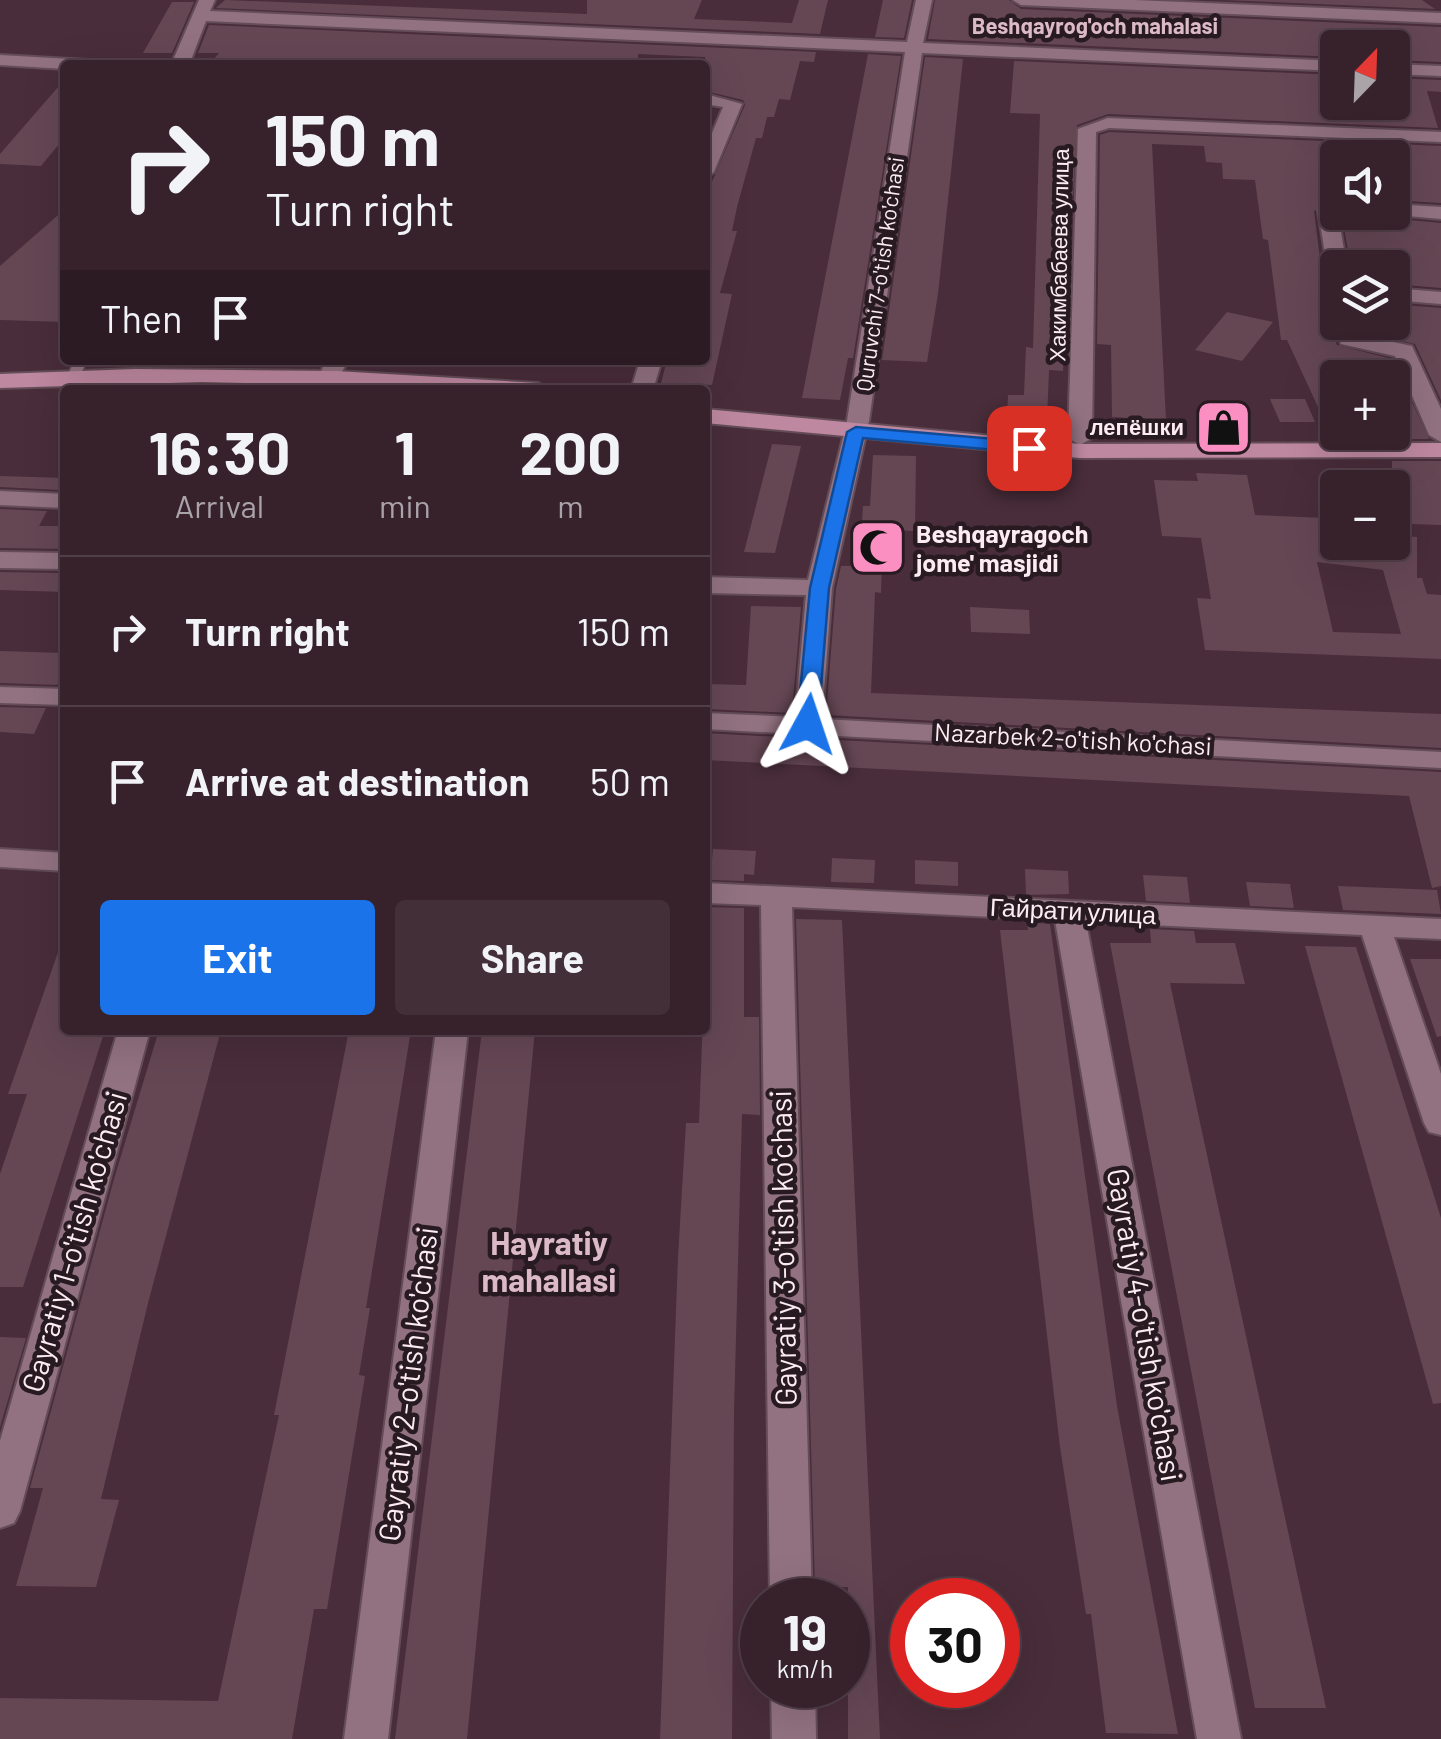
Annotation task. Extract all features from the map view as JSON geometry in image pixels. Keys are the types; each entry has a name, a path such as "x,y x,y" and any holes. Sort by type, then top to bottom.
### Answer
{"main road":[{"path":"0,382 74,376 192,384 330,375 469,385"},
{"path":"0,394 74,376"},
{"path":"710,406 1080,451 1441,450"},
{"path":"710,416 1080,438 1441,437"}],"street":[{"name":"Quruvchi 7-o'tish ko'chasi","path":"808,724 819,588 857,426 924,0"},
{"path":"1021,0 1441,18"},
{"path":"182,60 204,8 914,48 1320,65"},
{"path":"0,60 60,63"},
{"path":"1410,70 1441,71"},
{"path":"710,101 733,104 710,160"},
{"name":"Хакимбабаева улица","path":"1080,438 1088,129 1108,123 1441,137"},
{"path":"1410,211 1441,212"},
{"path":"1410,295 1441,298"},
{"path":"1354,340 1404,351 1441,437"},
{"path":"0,498 60,501"},
{"path":"0,560 60,561"},
{"path":"710,584 819,588"},
{"path":"0,695 60,697"},
{"name":"Nazarbek 2-o'tish ko'chasi","path":"710,721 1441,760"},
{"path":"0,858 60,862"},
{"name":"Гайрати улица","path":"710,893 1441,930"},
{"name":"Gayratiy 3-o'tish ko'chasi","path":"776,896 791,1578"},
{"name":"Gayratiy 4-o'tish ko'chasi","path":"1069,910 1219,1739"},
{"path":"1375,926 1441,1123"},
{"name":"Gayratiy 1-o'tish ko'chasi","path":"0,1511 133,1035"},
{"name":"Gayratiy 2-o'tish ko'chasi","path":"366,1739 451,1035"},
{"path":"793,1708 794,1739"}],"building":[{"path":"225,0 587,14 587,0 702,0 694,19 792,23 799,0 828,0 820,34 216,8"},
{"path":"883,0 912,0 904,38 875,37"},
{"path":"935,0 1009,0 1021,9 1441,27 1441,62 1410,61 1410,30 1320,30 1320,56 928,39"},
{"path":"1223,0 1422,0 1435,9"},
{"path":"172,2 194,2 172,53 143,53"},
{"path":"209,25 816,52 814,62 800,61 790,100 779,99 774,117 767,117 762,138 756,138 720,293 732,294 712,385 661,383 666,365 710,365 710,186 745,105 743,100 710,92 710,60 638,54 638,60 213,60 219,53 198,53"},
{"path":"868,54 901,56 853,358 848,358 840,400 802,398"},
{"path":"925,57 963,59 938,294 927,362 882,360"},
{"path":"1014,61 1320,74 1320,120 1410,120 1410,79 1441,80 1441,92 1427,91 1438,128 1108,114 1077,125 1063,371 1049,370 1047,420 1007,418 1008,395 1024,395 1026,347 1033,348 1040,114 1010,113"},
{"path":"60,85 60,143 41,166 0,164 0,154"},
{"path":"1109,132 1320,141 1320,208 1314,211 1320,259 1320,340 1335,340 1337,345 1392,360 1320,360 1318,407 1287,340 1281,340 1268,240 1263,239 1255,180 1223,179 1222,163 1206,162 1204,146 1152,144 1166,420 1112,417 1111,345 1097,344 1100,135"},
{"path":"1410,145 1441,146 1441,203 1410,201"},
{"path":"60,213 60,322 0,320 0,266"},
{"path":"1410,220 1441,223 1441,288 1410,285 1410,250 1348,250 1344,230 1410,230"},
{"path":"1410,305 1441,308 1441,400 1415,344 1397,340 1410,340"},
{"path":"1227,312 1273,322 1242,361 1195,350"},
{"path":"1410,398 1429,439 1410,439"},
{"path":"1270,399 1305,399 1315,422 1280,422"},
{"path":"772,444 801,446 775,553 744,552"},
{"path":"873,455 916,456 915,531 883,530 881,593 875,592 871,693 1441,714 1441,748 826,715 836,589 841,566 859,566 863,506 870,506"},
{"path":"1392,461 1441,461 1441,525 1410,524 1410,470 1392,470"},
{"path":"1196,473 1247,475 1255,515 1320,518 1320,560 1410,560 1410,536 1417,537 1417,578 1422,578 1427,594 1441,595 1441,659 1205,650 1197,598 1211,599 1201,538 1162,536 1154,480 1198,481","holes":["1317,562 1383,570 1401,634 1333,632"]},
{"path":"0,476 60,478 59,490 0,487"},
{"path":"0,509 47,511 39,526 60,526 60,549 0,548"},
{"path":"0,572 60,573 60,592 0,590"},
{"path":"751,606 801,607 792,713 710,709 710,684 746,685"},
{"path":"970,607 1029,610 1030,634 971,632"},
{"path":"0,651 60,653 57,685 0,683"},
{"path":"0,707 46,708 34,734 0,732"},
{"path":"710,733 1441,772 1441,886 1432,888 1409,796 710,760"},
{"path":"713,849 756,851 754,875 744,874 744,881 710,880"},
{"path":"832,858 875,860 874,883 831,882"},
{"path":"915,860 958,862 958,886 915,884"},
{"path":"1025,869 1068,871 1069,894 1026,895"},
{"path":"1143,875 1187,877 1190,903 1146,901"},
{"path":"1246,882 1290,884 1294,908 1250,906"},
{"path":"1338,886 1437,890 1441,914 1343,910"},
{"path":"710,907 744,908 744,1017 759,1017 760,1115 742,1114 734,1411 732,1739 660,1739 686,1123 699,1123 702,1035 710,1035"},
{"path":"796,919 842,920 880,1739 848,1739 848,1708 870,1708 870,1578 815,1578"},
{"path":"1027,922 1050,924 1117,1406 1178,1734 1106,1733 1091,1614 1086,1614 1060,1447 1000,930 1028,930"},
{"path":"1150,929 1194,931 1196,943 1235,943 1245,984 1170,983 1326,1708 1255,1708 1110,943 1151,943"},
{"path":"1305,946 1356,947 1441,1218 1441,1403 1433,1404"},
{"path":"60,947 60,1035 103,1035 23,1287 0,1287 0,1174 27,1094 8,1094"},
{"path":"1410,959 1441,959 1441,1036 1437,1037"},
{"path":"157,1035 220,1035 148,1303 101,1499 119,1500 96,1587 16,1586 43,1488 30,1488"},
{"path":"348,1035 410,1035 366,1308 370,1308 359,1375 365,1376 327,1609 314,1609 292,1739 0,1739 0,1698 218,1701 279,1415 274,1415"},
{"path":"481,1035 535,1035 467,1739 395,1739"},
{"path":"0,1337 26,1338 0,1427"}],"place":[{"name":"лепёшки","path":"1223,427"},
{"name":"Beshqayragoch jome' masjidi","path":"877,548"}],"district":[{"name":"Beshqayrog'och mahalasi","path":"1095,26"},
{"name":"Hayratiy mahallasi","path":"549,1262"}],"route":[{"path":"808,724 819,588 856,432 1029,448"}]}
